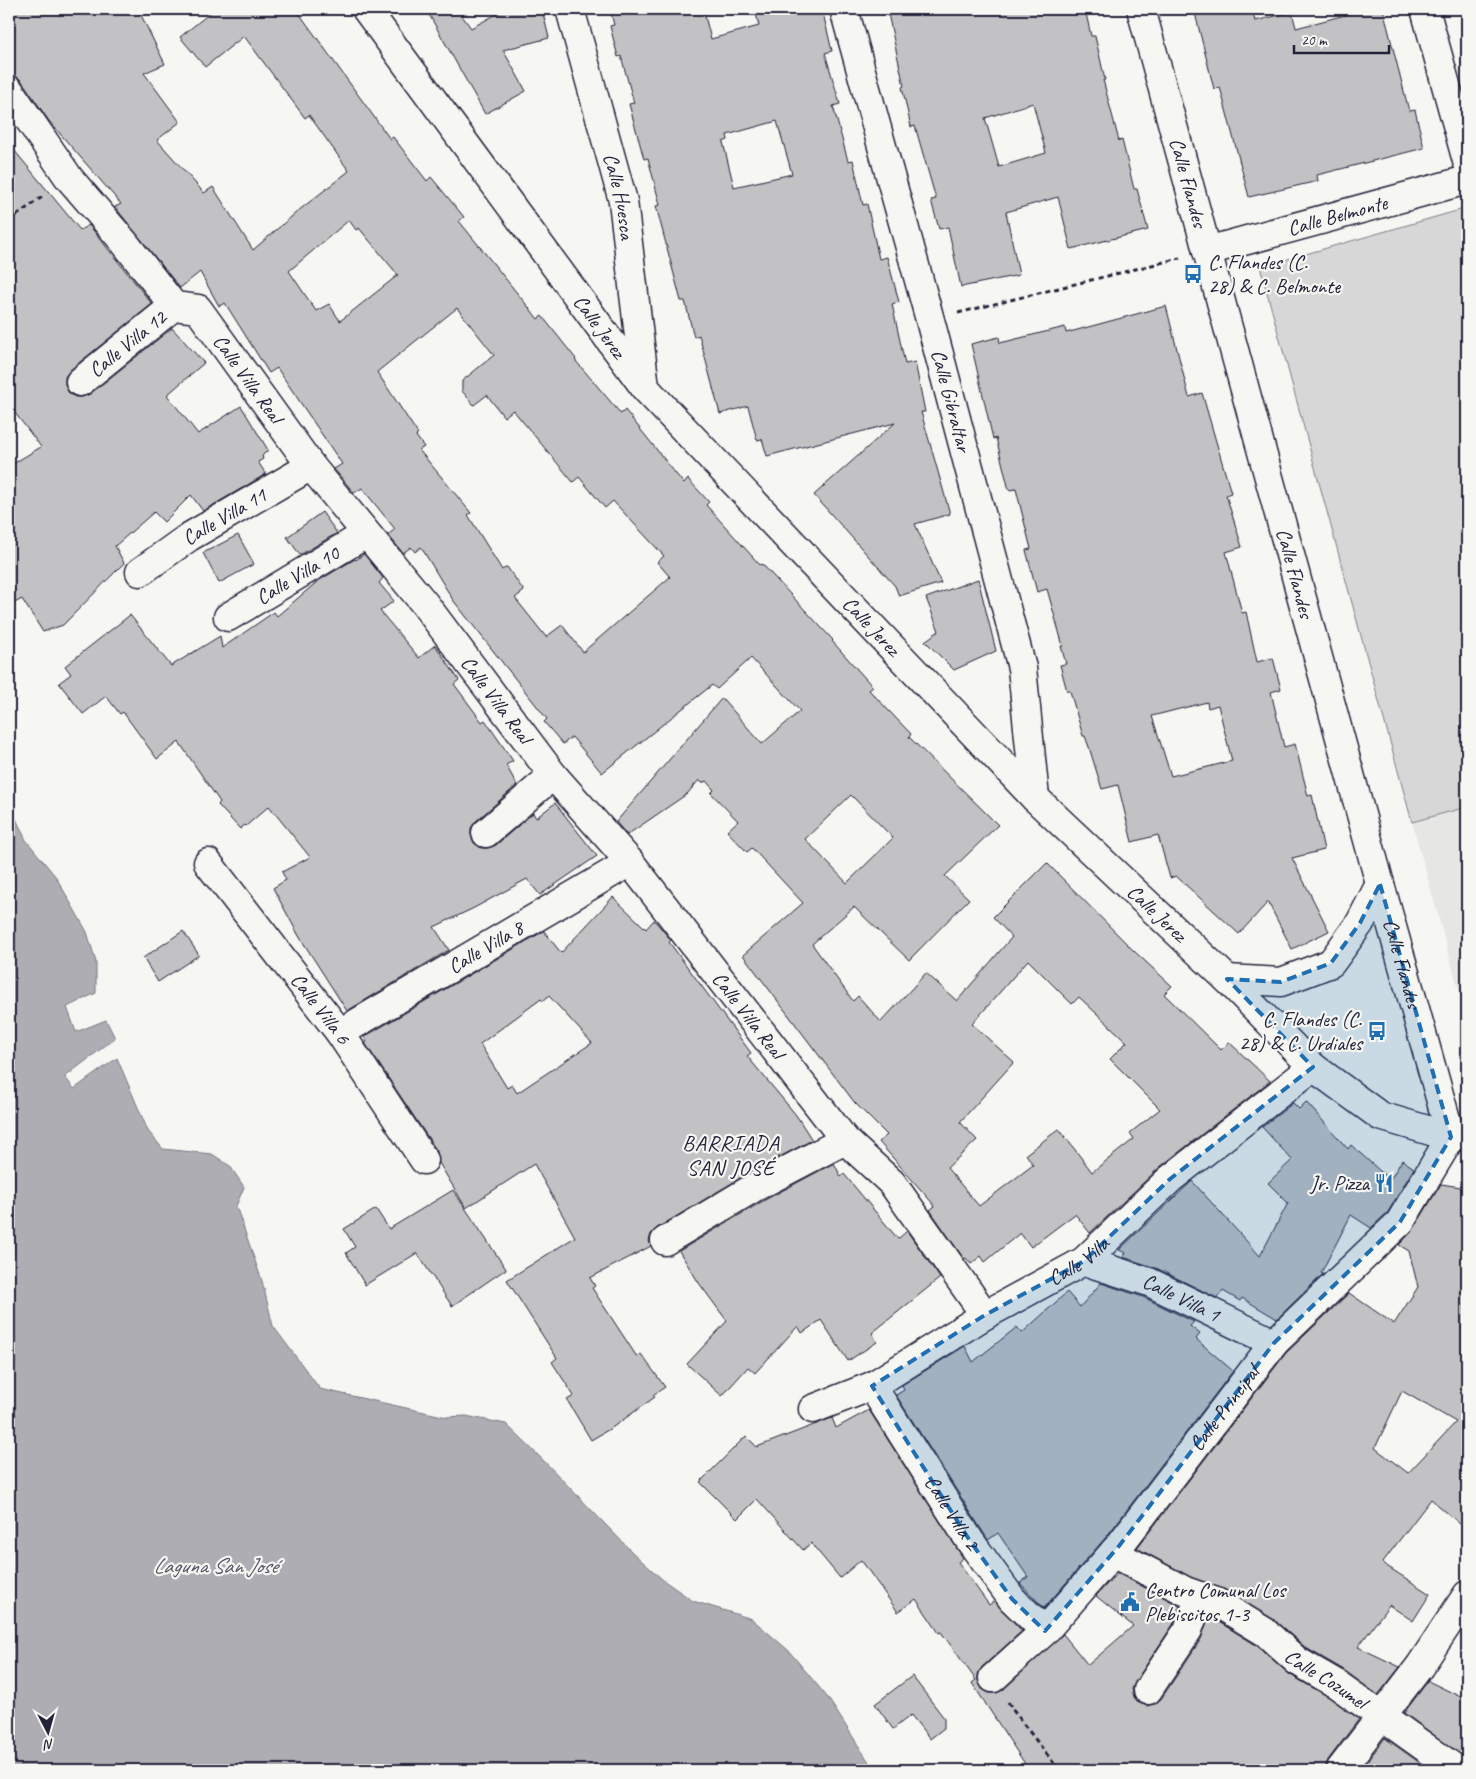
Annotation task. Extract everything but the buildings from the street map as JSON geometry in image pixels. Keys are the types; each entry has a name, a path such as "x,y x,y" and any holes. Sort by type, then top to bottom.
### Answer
{"street":[{"name":"Calle Jerez","path":"366,9 645,388 1035,798 1227,979 1313,1067 1380,1116 1459,1135"},
{"name":"Calle Huesca","path":"570,9 623,201 645,388"},
{"name":"Calle Gibraltar","path":"844,9 930,320 1022,668 1035,798"},
{"name":"Calle Flandes","path":"1141,9 1380,884 1459,1135"},
{"path":"1426,9 1467,160"},
{"path":"9,90 69,178 124,242 174,306"},
{"name":"Calle Belmonte","path":"1207,252 1467,180"},
{"name":"Calle Villa 12","path":"80,382 174,306"},
{"name":"Calle Villa Real","path":"174,306 198,310 311,466 424,603 553,775 630,862 845,1140 892,1183 985,1315"},
{"name":"Calle Villa 11","path":"140,572 189,537 311,466"},
{"name":"Calle Villa 10","path":"228,617 366,534"},
{"path":"486,833 553,775"},
{"name":"Calle Villa 8","path":"340,1033 630,862"},
{"name":"Calle Villa 6","path":"208,863 340,1033 424,1160"},
{"path":"1227,979 1281,982 1331,963 1360,923 1380,884"},
{"name":"Calle Villa","path":"813,1409 872,1386 985,1315 1084,1261 1170,1179 1313,1067"},
{"name":"Calle Principal","path":"994,1678 1045,1630 1113,1553 1274,1343 1400,1222 1459,1135"},
{"path":"665,1241 755,1187 845,1140"},
{"name":"Calle Villa 1","path":"1084,1261 1150,1282 1274,1343"},
{"name":"Calle Villa 2","path":"872,1386 970,1541 1012,1598 1045,1630"},
{"name":"Calle Cozumel","path":"1113,1553 1186,1591 1216,1602 1266,1632 1297,1661 1381,1715 1457,1770"},
{"path":"1340,1770 1420,1666 1467,1595"},
{"path":"1148,1690 1188,1630 1200,1596"}],"path":[{"path":"9,219 69,178"},
{"path":"930,320 1207,252"},
{"path":"994,1678 1015,1714 1059,1770"}],"highlighted area":[{"path":"1380,884 1451,1137 1400,1222 1274,1343 1119,1546 1045,1631 1012,1599 970,1541 872,1386 985,1315 1084,1261 1170,1179 1313,1067 1227,979 1281,982 1331,963 1360,923"}],"shaded area":[{"path":"1467,208 1467,807 1412,822 1260,267"},
{"path":"1467,807 1467,1020 1412,822"}],"water":[{"name":"Laguna San José","path":"9,804 26,840 56,877 87,932 96,962 96,993 67,1007 76,1032 106,1020 115,1038 65,1077 74,1089 117,1058 148,1131 163,1149 212,1154 230,1166 244,1187 236,1206 262,1281 273,1326 320,1389 447,1417 466,1416 506,1424 633,1553 663,1580 693,1601 752,1619 788,1650 828,1698 874,1770 9,1770"}],"place":[{"name":"C. Flandes (C. 28) & C. Belmonte","path":"1193,274"},
{"name":"C. Flandes (C. 28) & C. Urdiales","path":"1377,1031"},
{"name":"Jr. Pizza","path":"1384,1183"},
{"name":"Centro Comunal Los Plebiscitos 1-3","path":"1130,1602"}],"district":[{"name":"BARRIADA SAN JOSÉ","path":"731,1154"}]}
